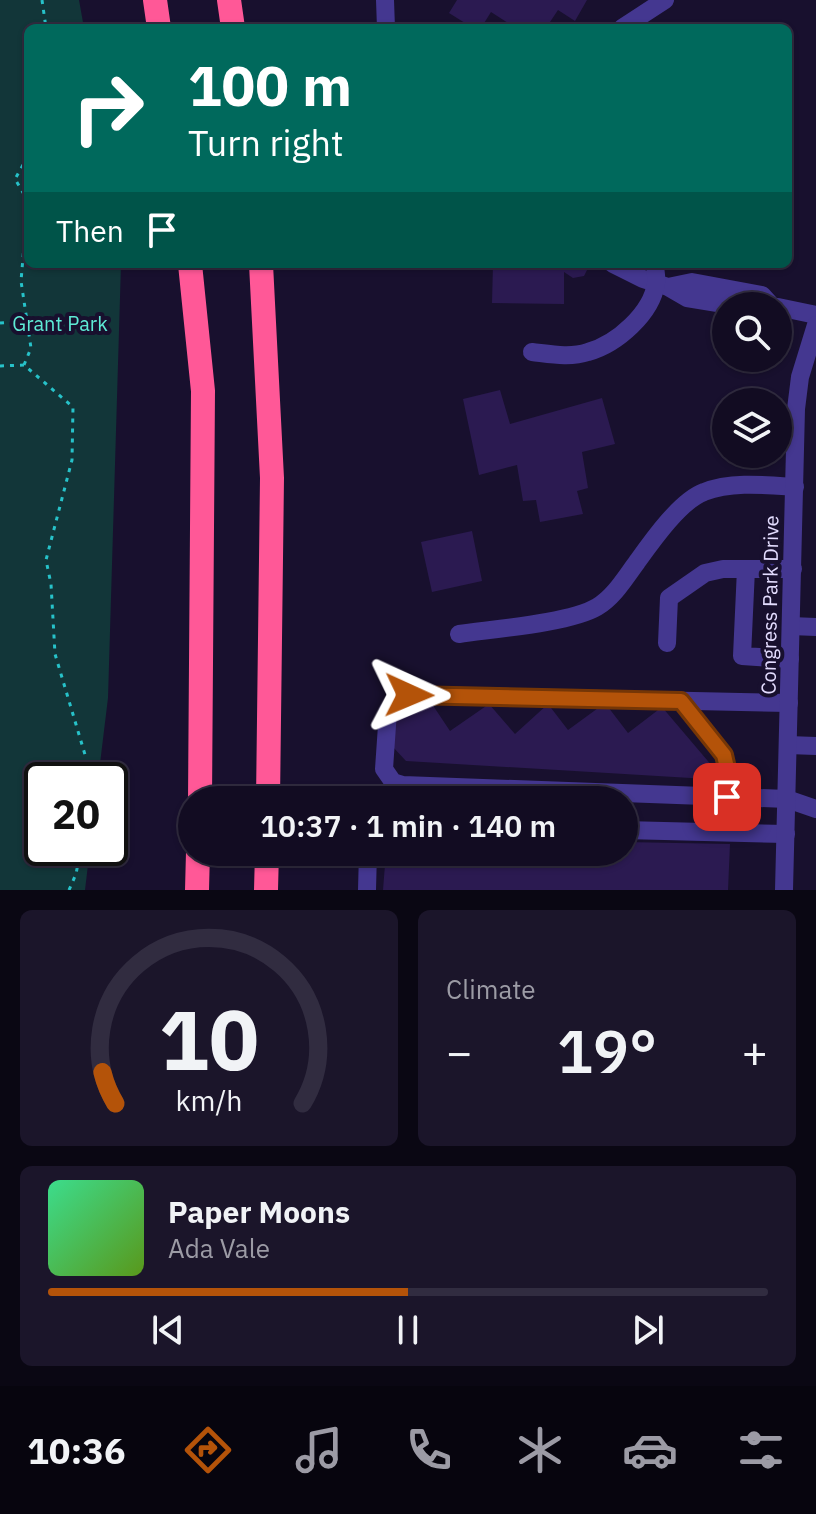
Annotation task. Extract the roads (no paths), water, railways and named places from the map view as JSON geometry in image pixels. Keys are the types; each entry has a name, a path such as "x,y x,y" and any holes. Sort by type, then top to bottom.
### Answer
{"highway":[{"path":"155,0 158,24"},
{"path":"229,0 232,24"},
{"path":"190,268 203,391 200,786"},
{"path":"261,268 272,478 268,786"},
{"path":"197,890 198,866"},
{"path":"266,890 267,866"}],"street":[{"path":"385,0 386,24"},
{"path":"628,24 665,0"},
{"path":"619,268 687,298 712,302"},
{"path":"656,268 662,286"},
{"path":"532,352 571,356 591,352 620,335 643,314 662,286 692,282 746,292"},
{"path":"792,310 816,315"},
{"name":"Congress Park Drive","path":"784,890 795,487 808,389 808,347 816,325"},
{"path":"459,634 568,617 594,609 610,598 689,500 703,492 756,485 795,487"},
{"path":"667,643 669,598 705,573 723,569 793,569"},
{"path":"746,569 742,656 790,659"},
{"path":"791,626 816,627"},
{"path":"789,703 409,695 388,711 384,769 393,782 403,785 787,799 816,809"},
{"path":"681,701 724,755 727,797"},
{"path":"788,745 816,746"},
{"path":"638,830 786,834"},
{"path":"367,890 368,866"}],"park label":[{"name":"Grant Park","path":"60,324"}]}
